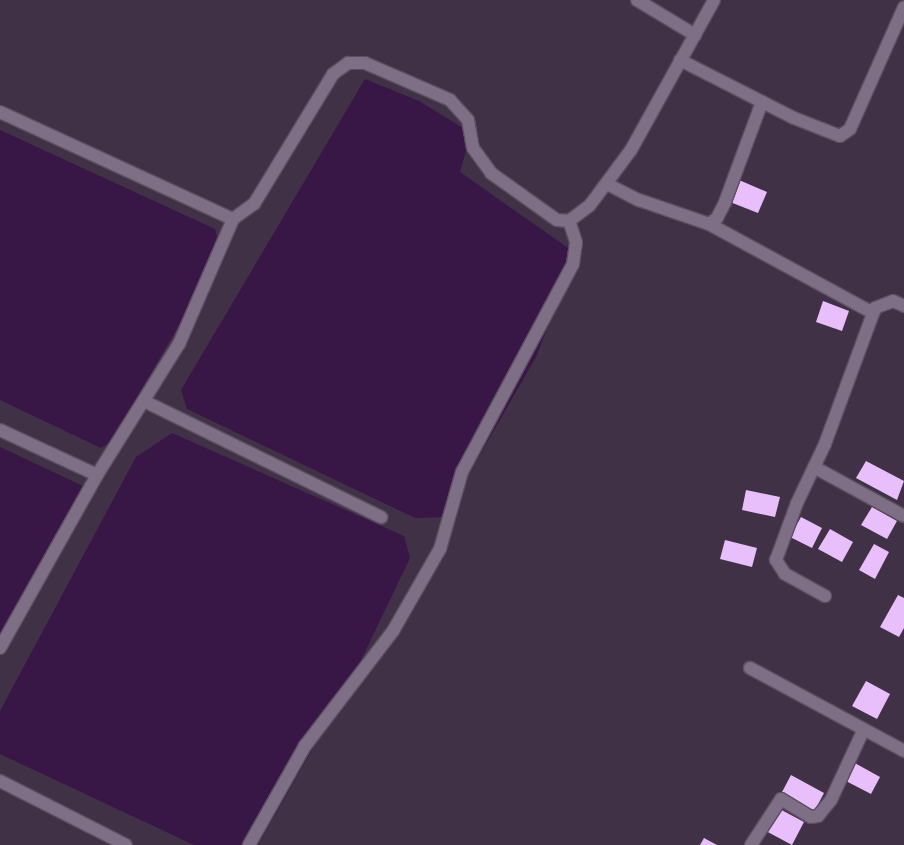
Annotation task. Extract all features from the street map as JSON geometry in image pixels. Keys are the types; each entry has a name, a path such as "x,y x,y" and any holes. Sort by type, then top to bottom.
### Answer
{"street":[{"path":"637,0 695,35"},
{"path":"0,648 97,475 146,402 179,344 233,219 254,204 333,74 348,63 365,63 450,100 468,120 473,148 491,173 557,220 569,221 580,215 607,184 714,0"},
{"path":"680,60 762,102 840,136 850,128 904,7"},
{"path":"709,224 717,218 724,202 762,102"},
{"path":"0,112 233,219"},
{"path":"607,184 638,200 709,224 874,313"},
{"path":"249,845 305,746 393,631 440,549 462,472 573,264 576,242 569,221"},
{"path":"825,596 785,574 776,560 874,313 882,303 894,301 904,306"},
{"path":"146,402 381,517"},
{"path":"0,430 97,475"},
{"path":"814,467 904,516"},
{"path":"750,668 786,684 863,731 904,751"},
{"path":"751,845 770,810 781,799 811,817 818,816 831,800 863,731"},
{"path":"0,781 126,845"}],"shaded area":[{"path":"365,79 419,101 471,133 460,172 568,248 565,282 536,357 444,517 415,518 187,409 181,390"},
{"path":"0,130 215,229 221,253 111,442 101,448 0,400"},
{"path":"172,433 404,536 410,558 351,681 258,845 194,845 0,754 0,711 136,457"},
{"path":"0,447 85,487 0,653"}],"building":[{"path":"739,180 767,192 758,213 730,202"},
{"path":"823,301 849,311 842,331 816,322"},
{"path":"866,461 904,481 897,500 856,478"},
{"path":"746,490 780,497 775,517 742,510"},
{"path":"872,507 897,521 887,539 861,525"},
{"path":"801,517 822,528 812,548 790,537"},
{"path":"830,529 853,542 842,562 818,549"},
{"path":"725,540 757,548 752,567 720,559"},
{"path":"874,544 889,552 875,579 859,570"},
{"path":"898,595 904,598 904,628 899,637 880,627"},
{"path":"866,681 890,694 877,719 852,706"},
{"path":"853,762 880,777 871,794 844,780"},
{"path":"791,775 824,793 814,812 781,794"},
{"path":"776,807 804,822 792,845 764,830"},
{"path":"704,838 717,845 700,845"}]}
